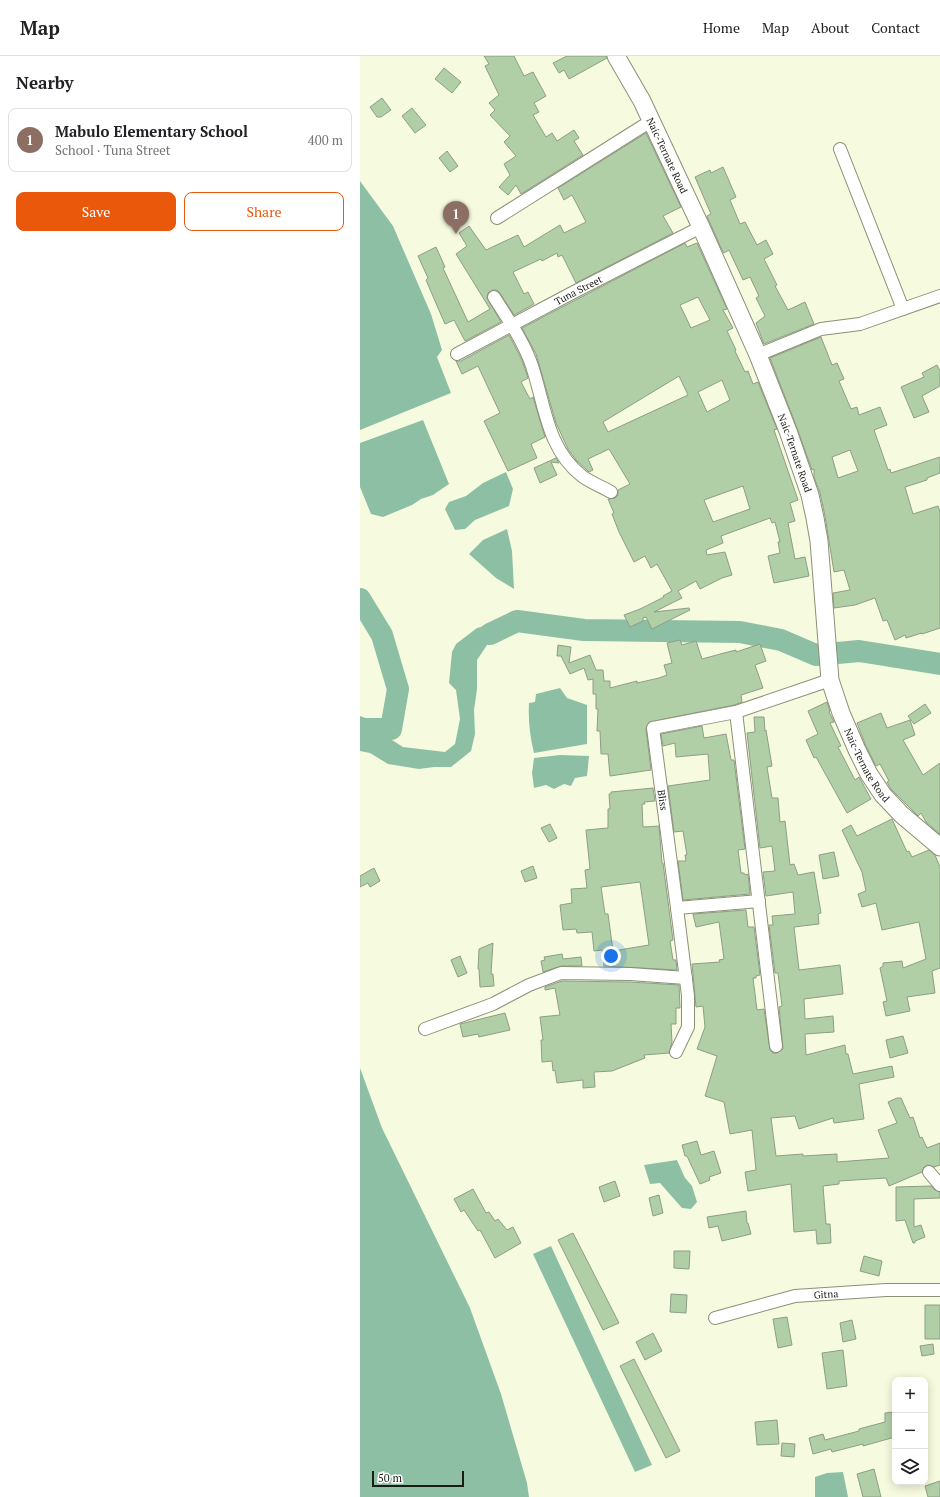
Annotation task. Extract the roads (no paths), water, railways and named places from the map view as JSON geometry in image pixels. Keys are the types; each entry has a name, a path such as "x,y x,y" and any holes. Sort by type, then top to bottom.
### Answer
{"main road":[{"name":"Naic-Ternate Road","path":"616,56 642,101 701,227 758,355 788,431 812,503 820,541 830,680 841,712 869,774 883,795 902,815 940,847"}],"street":[{"path":"497,218 651,121"},
{"path":"840,149 903,309"},
{"name":"Tuna Street","path":"457,354 512,324 701,227"},
{"path":"758,355 821,329 860,324 940,296"},
{"path":"494,297 512,324 532,366 546,417 558,448 582,476 612,492"},
{"name":"Bliss","path":"676,1052 688,1027 688,996 653,728 736,712 830,680"},
{"path":"736,712 776,1046"},
{"path":"677,908 759,901"},
{"path":"425,1029 493,1004 529,986 561,973 630,974 686,978"},
{"path":"929,1172 940,1185"},
{"name":"Gitna","path":"715,1318 795,1296 886,1290 940,1290"}],"waterway":[{"path":"360,599 382,635 398,689 391,729 360,729"},
{"path":"490,634 517,621 584,630 740,632 781,640 816,655 859,651 940,664"}],"place":[{"name":"Mabulo Elementary School","path":"456,234"}]}
